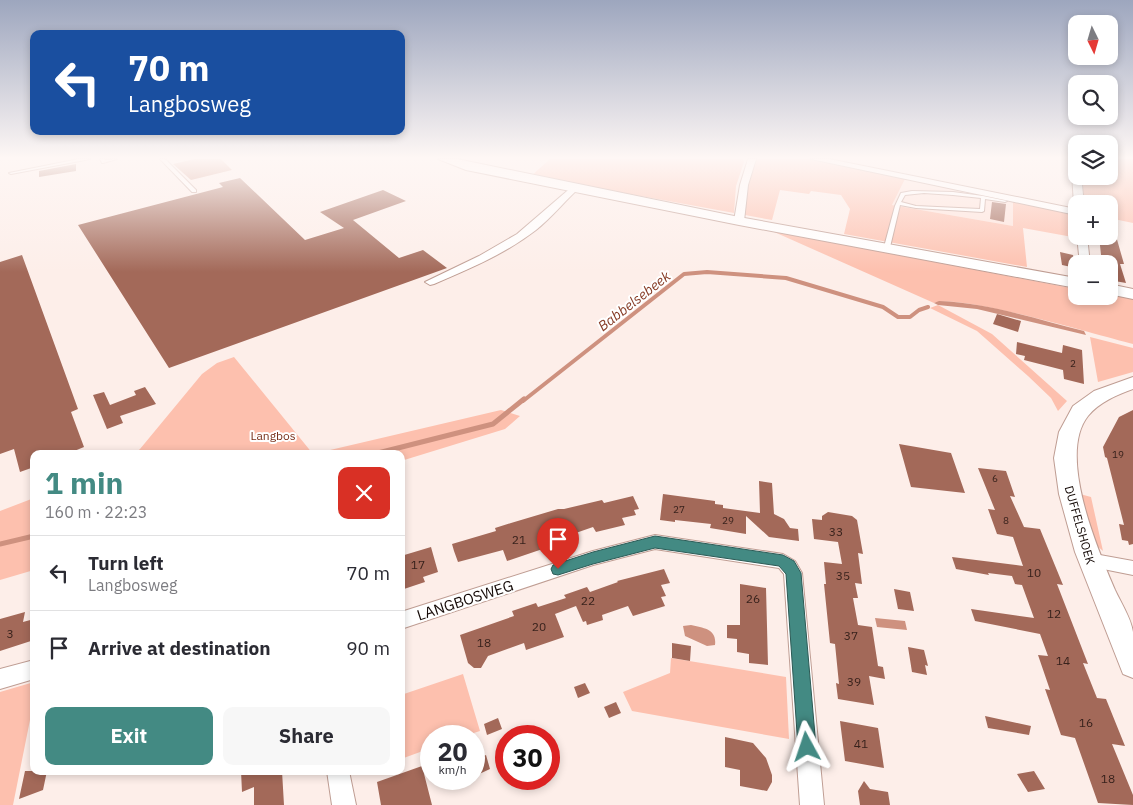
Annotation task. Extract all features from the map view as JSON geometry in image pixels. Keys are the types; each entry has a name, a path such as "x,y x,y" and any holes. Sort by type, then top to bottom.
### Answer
{"street":[{"path":"430,282 478,262 508,244 532,228 565,197"},
{"path":"617,197 1068,281"},
{"path":"739,221 742,197"},
{"path":"1000,197 1068,210"},
{"path":"1118,291 1133,294"},
{"name":"DUFFELSHOEK","path":"1133,383 1106,393 1076,417 1069,436 1065,457 1068,483 1089,560 1133,664"},
{"name":"LANGBOSWEG","path":"405,619 593,558 655,542 783,561 794,573 812,805"},
{"path":"1089,560 1133,568"},
{"path":"0,678 30,669"},
{"path":"339,775 344,805"}],"lane":[{"path":"887,247 898,203 902,197"},
{"path":"977,197 1005,201"},
{"path":"898,203 916,207 982,212 983,197"}],"shaded area":[{"path":"896,197 995,197 1013,200 1013,226 892,205"},
{"path":"939,301 957,302 1012,312 1084,331 1086,335 977,309 934,303"},
{"path":"875,618 905,621 907,630 877,627"},
{"path":"691,625 705,628 712,632 715,645 707,646 685,636 683,626"}],"green space":[{"path":"644,197 735,197 734,213"},
{"path":"746,197 778,197 772,220 745,215"},
{"path":"842,197 896,197 892,205 1013,226 1013,200 1068,212 1068,236 1023,228 1027,267 844,234 850,209"},
{"path":"1118,197 1133,197 1133,223 1118,220"},
{"path":"772,231 1068,287 1068,305 1118,305 1118,296 1133,299 1133,344 999,309 971,304 934,303"},
{"path":"938,305 992,334 1067,401 1058,411 1051,398 977,331 930,308"},
{"path":"1090,337 1133,348 1133,372 1098,382"},
{"name":"Langbos","path":"234,357 310,450 139,450 202,374 217,363"},
{"path":"501,410 520,416 505,429 405,460 405,450 330,450"},
{"path":"1080,494 1091,497 1103,551 1095,544"},
{"path":"30,500 30,571 0,580 0,511"},
{"path":"671,658 786,677 789,739 632,711 623,692 670,673"},
{"path":"463,674 478,725 420,725 420,752 405,758 405,694"},
{"path":"30,683 30,720 13,805 0,805 0,692"}],"building":[{"path":"186,197 259,197 305,240 344,228 320,212 364,197 397,197 406,201 353,220 399,258 423,250 447,268 169,368 78,225"},
{"path":"992,202 1006,204 1004,222 990,219"},
{"path":"1118,243 1124,264 1120,264 1126,283 1118,282 1118,255 1101,255 1100,245 1118,245"},
{"path":"1060,252 1073,255 1068,255 1068,266 1062,265"},
{"path":"22,255 78,409 71,412 84,447 77,450 30,450 30,468 20,472 14,449 0,454 0,262"},
{"path":"997,314 1021,321 1018,332 993,324"},
{"path":"1017,342 1062,353 1063,345 1082,350 1084,384 1064,379 1063,370 1024,360 1025,356 1016,354"},
{"path":"145,387 156,404 120,416 123,423 107,429 93,395 104,392 110,405 136,395 134,391"},
{"path":"1133,410 1133,544 1129,545 1128,541 1122,540 1119,524 1124,525 1103,447 1119,417"},
{"path":"899,444 951,453 965,493 911,487"},
{"path":"978,468 1006,471 1015,497 1010,496 1024,527 1040,529 1063,585 1057,584 1088,664 1083,663 1097,698 1106,699 1125,746 1112,744 1133,795 1133,805 1098,803 1075,738 1061,735 1045,689 1050,690 1038,655 1048,656 1040,634 975,621 971,609 1034,618 1022,585 1015,584 1012,576 988,573 989,575 956,569 952,557 1023,566 1013,537 997,534 988,509 995,510"},
{"path":"759,481 772,483 774,514 784,519 790,528 798,529 799,541 769,537 746,516 746,534 710,528 711,524 660,520 663,494 715,501 715,504 723,505 723,508 760,513"},
{"path":"633,496 639,509 634,510 636,515 622,518 625,525 596,532 593,527 570,535 572,539 507,561 503,550 458,562 454,551 452,544 496,531 495,528 511,523 558,509 602,500 604,503"},
{"path":"828,512 852,516 857,520 863,554 858,553 862,584 855,583 858,598 853,598 858,625 872,627 878,666 883,667 885,679 869,676 874,705 838,699 836,683 839,684 835,644 830,643 824,584 826,584 824,562 842,564 838,542 814,539 812,519 822,520 822,516"},
{"path":"431,547 438,572 423,577 425,582 405,589 405,555"},
{"path":"664,569 670,583 661,585 666,596 661,597 665,606 633,616 628,606 602,615 603,620 587,625 586,621 583,622 576,606 555,614 564,637 526,650 524,643 488,656 481,668 474,668 468,663 460,635 514,616 512,611 536,603 538,607 566,598 564,595 587,587 590,592 617,581"},
{"path":"740,584 766,588 768,665 749,663 749,654 737,652 737,639 727,638 727,625 740,625"},
{"path":"894,589 910,592 914,611 898,609"},
{"path":"25,612 23,622 30,620 30,641 0,651 0,619"},
{"path":"672,643 691,646 690,661 672,658"},
{"path":"908,647 924,650 928,666 925,665 927,675 912,672"},
{"path":"585,683 590,693 578,698 574,687"},
{"path":"616,702 621,713 609,718 604,707"},
{"path":"985,716 1031,726 1029,735 988,728"},
{"path":"498,718 501,725 495,725 495,732 487,735 484,724"},
{"path":"840,721 878,728 884,768 845,761"},
{"path":"725,737 753,743 766,758 772,775 772,782 767,791 740,786 740,770 725,767"},
{"path":"485,755 490,769 485,771"},
{"path":"420,767 420,790 428,790 432,805 381,805 377,782 397,775 405,775 405,772"},
{"path":"25,771 30,771 30,775 46,775 43,790 19,799"},
{"path":"1034,771 1045,789 1028,792 1017,774"},
{"path":"241,775 282,775 284,805 254,805 254,787 242,792"},
{"path":"864,781 870,789 888,792 890,805 860,805 858,791"}],"waterway":[{"name":"Babbelsebeek","path":"523,401 684,274 707,272 786,278 883,307 898,317 910,317 919,310 928,307"},
{"name":"Babbelsebeek","path":"390,450 493,424 524,399"},
{"name":"Babbelsebeek","path":"0,544 30,537"}],"route":[{"path":"558,569 655,542 783,561 794,573 807,747"}]}
